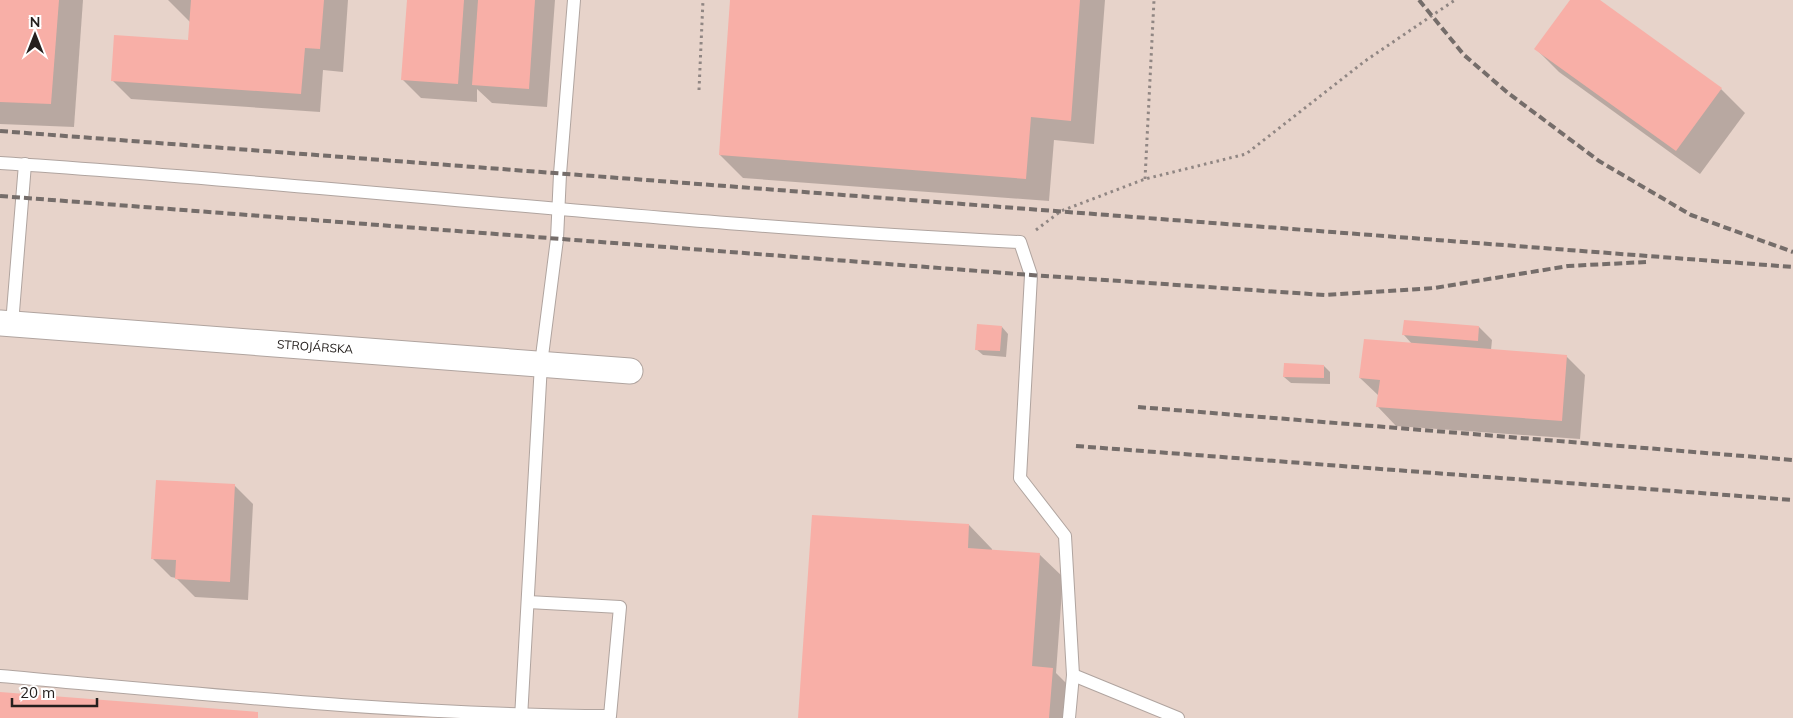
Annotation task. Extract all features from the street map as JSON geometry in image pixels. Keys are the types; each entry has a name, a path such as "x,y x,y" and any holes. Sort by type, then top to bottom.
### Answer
{"street":[{"name":"STROJÁRSKA","path":"6,323 630,371"}],"lane":[{"path":"521,717 541,364 557,239 574,0"},
{"path":"0,163 142,172 559,210 900,236 1020,242 1031,275 1020,478 1065,536 1073,675 1069,718"},
{"path":"6,323 25,164"},
{"path":"0,676 255,699 521,717 610,716 620,607 528,602"},
{"path":"1073,675 1178,718"}],"path":[{"path":"699,90 703,0"},
{"path":"1145,178 1154,0"},
{"path":"1020,242 1061,211 1145,178 1246,154 1365,61 1455,0"}],"shaded area":[{"path":"0,0 1793,0 1793,718 0,718"}],"building":[{"path":"0,0 59,0 51,104 0,102"},
{"path":"191,0 324,0 320,49 305,48 301,94 111,81 114,35 188,40"},
{"path":"407,0 464,0 458,84 401,80"},
{"path":"478,0 535,0 529,89 472,85"},
{"path":"730,0 1080,0 1071,121 1031,117 1026,179 719,155"},
{"path":"1570,0 1600,0 1722,88 1676,151 1534,49"},
{"path":"1404,320 1479,326 1478,341 1402,335"},
{"path":"977,324 1002,326 1000,351 975,350"},
{"path":"1364,339 1567,355 1562,421 1376,407 1380,380 1359,378"},
{"path":"1284,363 1324,365 1324,378 1283,377"},
{"path":"156,480 235,484 230,582 175,579 176,560 151,559"},
{"path":"812,515 969,524 968,548 1040,553 1032,666 1053,668 1049,718 798,718"},
{"path":"0,692 258,712 258,718 0,718"}],"railway":[{"path":"1419,0 1464,55 1508,93 1599,161 1691,215 1793,252"},
{"path":"0,131 1793,267"},
{"path":"0,196 1031,275 1325,295 1434,288 1568,266 1646,262"},
{"path":"1138,407 1793,460"},
{"path":"1076,446 1793,500"}]}
